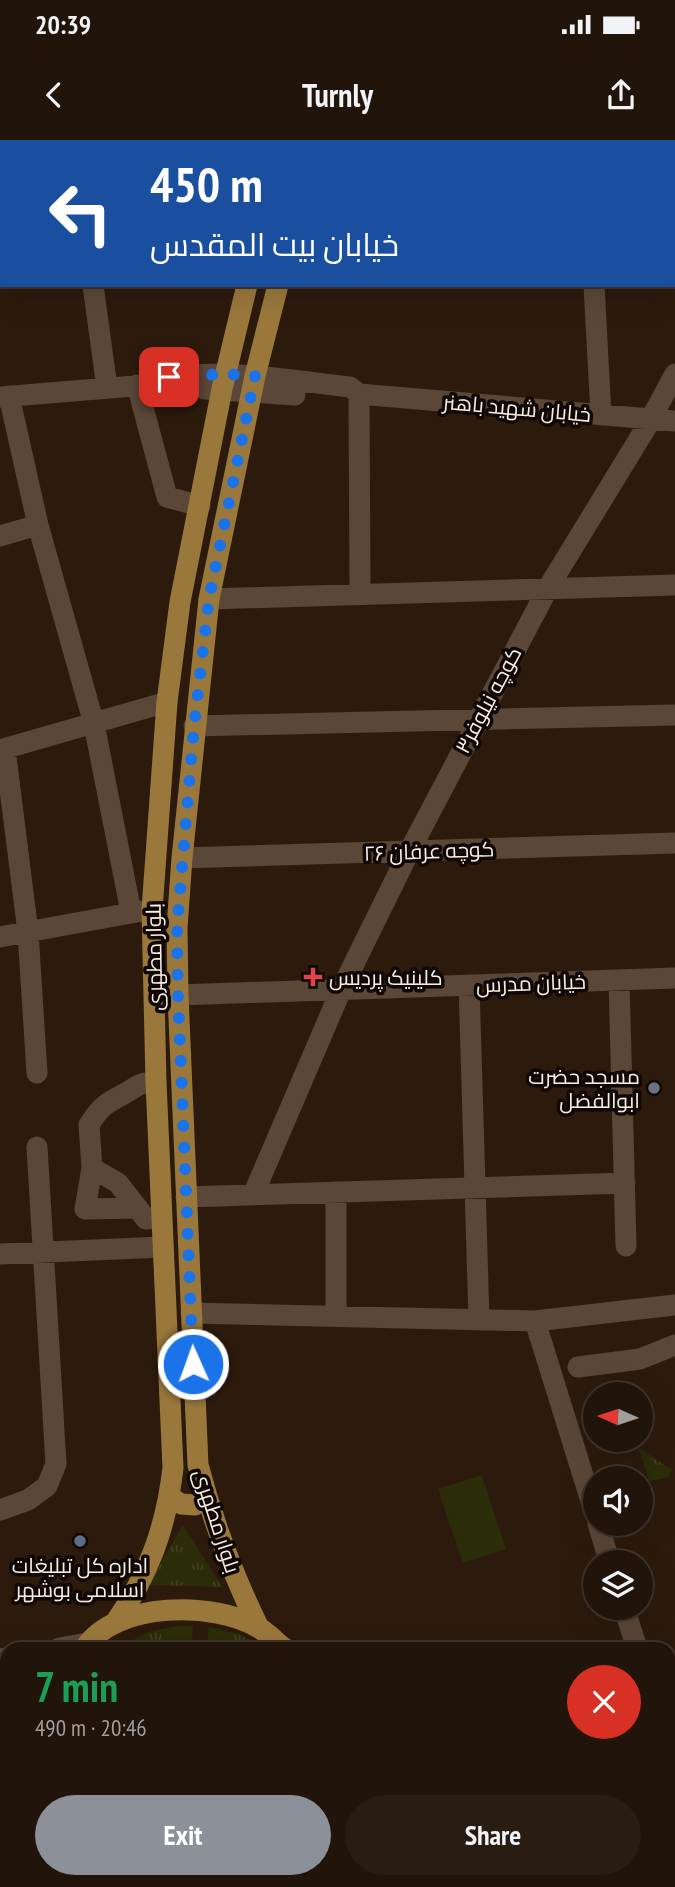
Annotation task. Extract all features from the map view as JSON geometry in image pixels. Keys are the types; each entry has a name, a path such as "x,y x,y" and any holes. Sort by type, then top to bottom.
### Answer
{"main road":[{"name":"بلوار مطهری","path":"115,1623 136,1592 160,1535 170,1497 173,1468 156,1082 142,911 180,602 224,381 247,287"},
{"name":"بلوار مطهری","path":"259,1628 240,1590 206,1497 198,1465 177,928 194,726 209,599 254,384 278,287"},
{"path":"170,1497 181,1504 195,1505 206,1497"},
{"path":"92,1642 115,1623 153,1611 188,1610 227,1615 259,1628 276,1642"}],"street":[{"path":"93,287 107,388"},
{"path":"594,287 601,415"},
{"name":"کوچه نیلوفر۳","path":"253,1195 341,990 409,852 548,588 651,419 675,374"},
{"name":"خیابان شهید باهنر","path":"5,396 159,384 169,377 254,384 349,400 359,394 675,421"},
{"path":"137,385 167,497 200,506"},
{"path":"359,394 360,594"},
{"path":"0,937 142,911 5,396"},
{"path":"0,536 38,525"},
{"path":"209,599 675,585"},
{"path":"37,1073 27,932 2,749 167,702"},
{"path":"194,726 675,715"},
{"name":"کوچه عرفان ۲۶","path":"182,858 675,843"},
{"name":"خیابان مدرس","path":"178,995 675,978"},
{"path":"619,979 626,1246"},
{"path":"470,985 479,1320"},
{"path":"138,1208 85,1209 92,1168 89,1125 108,1101 127,1093 139,1083 156,1082"},
{"path":"0,1510 28,1500 47,1486 55,1464 37,1147"},
{"path":"92,1168 118,1183 146,1219 161,1218"},
{"path":"186,1197 625,1183"},
{"path":"335,1192 336,1316"},
{"path":"0,1254 163,1247"},
{"path":"191,1313 535,1321 675,1305"},
{"path":"535,1321 583,1475"},
{"path":"578,1367 640,1359 675,1345"},
{"path":"629,1620 635,1642"}],"green space":[{"path":"640,1452 645,1452 672,1470 667,1478 653,1480 653,1466 644,1466"},
{"path":"482,1475 506,1549 463,1563 438,1489"},
{"path":"183,1525 222,1587 148,1585"},
{"path":"177,1626 193,1626 192,1642 129,1642 149,1632"},
{"path":"209,1627 238,1634 254,1642 208,1642"}],"place":[{"name":"کلینیک پردیس","path":"313,977"},
{"name":"مسجد حضرت ابوالفضل","path":"654,1088"},
{"name":"اداره کل تبلیغات اسلامی بوشهر","path":"80,1541"}],"route":[{"path":"169,377 225,374 255,376 209,599 194,726 177,928 193,1364"}]}
